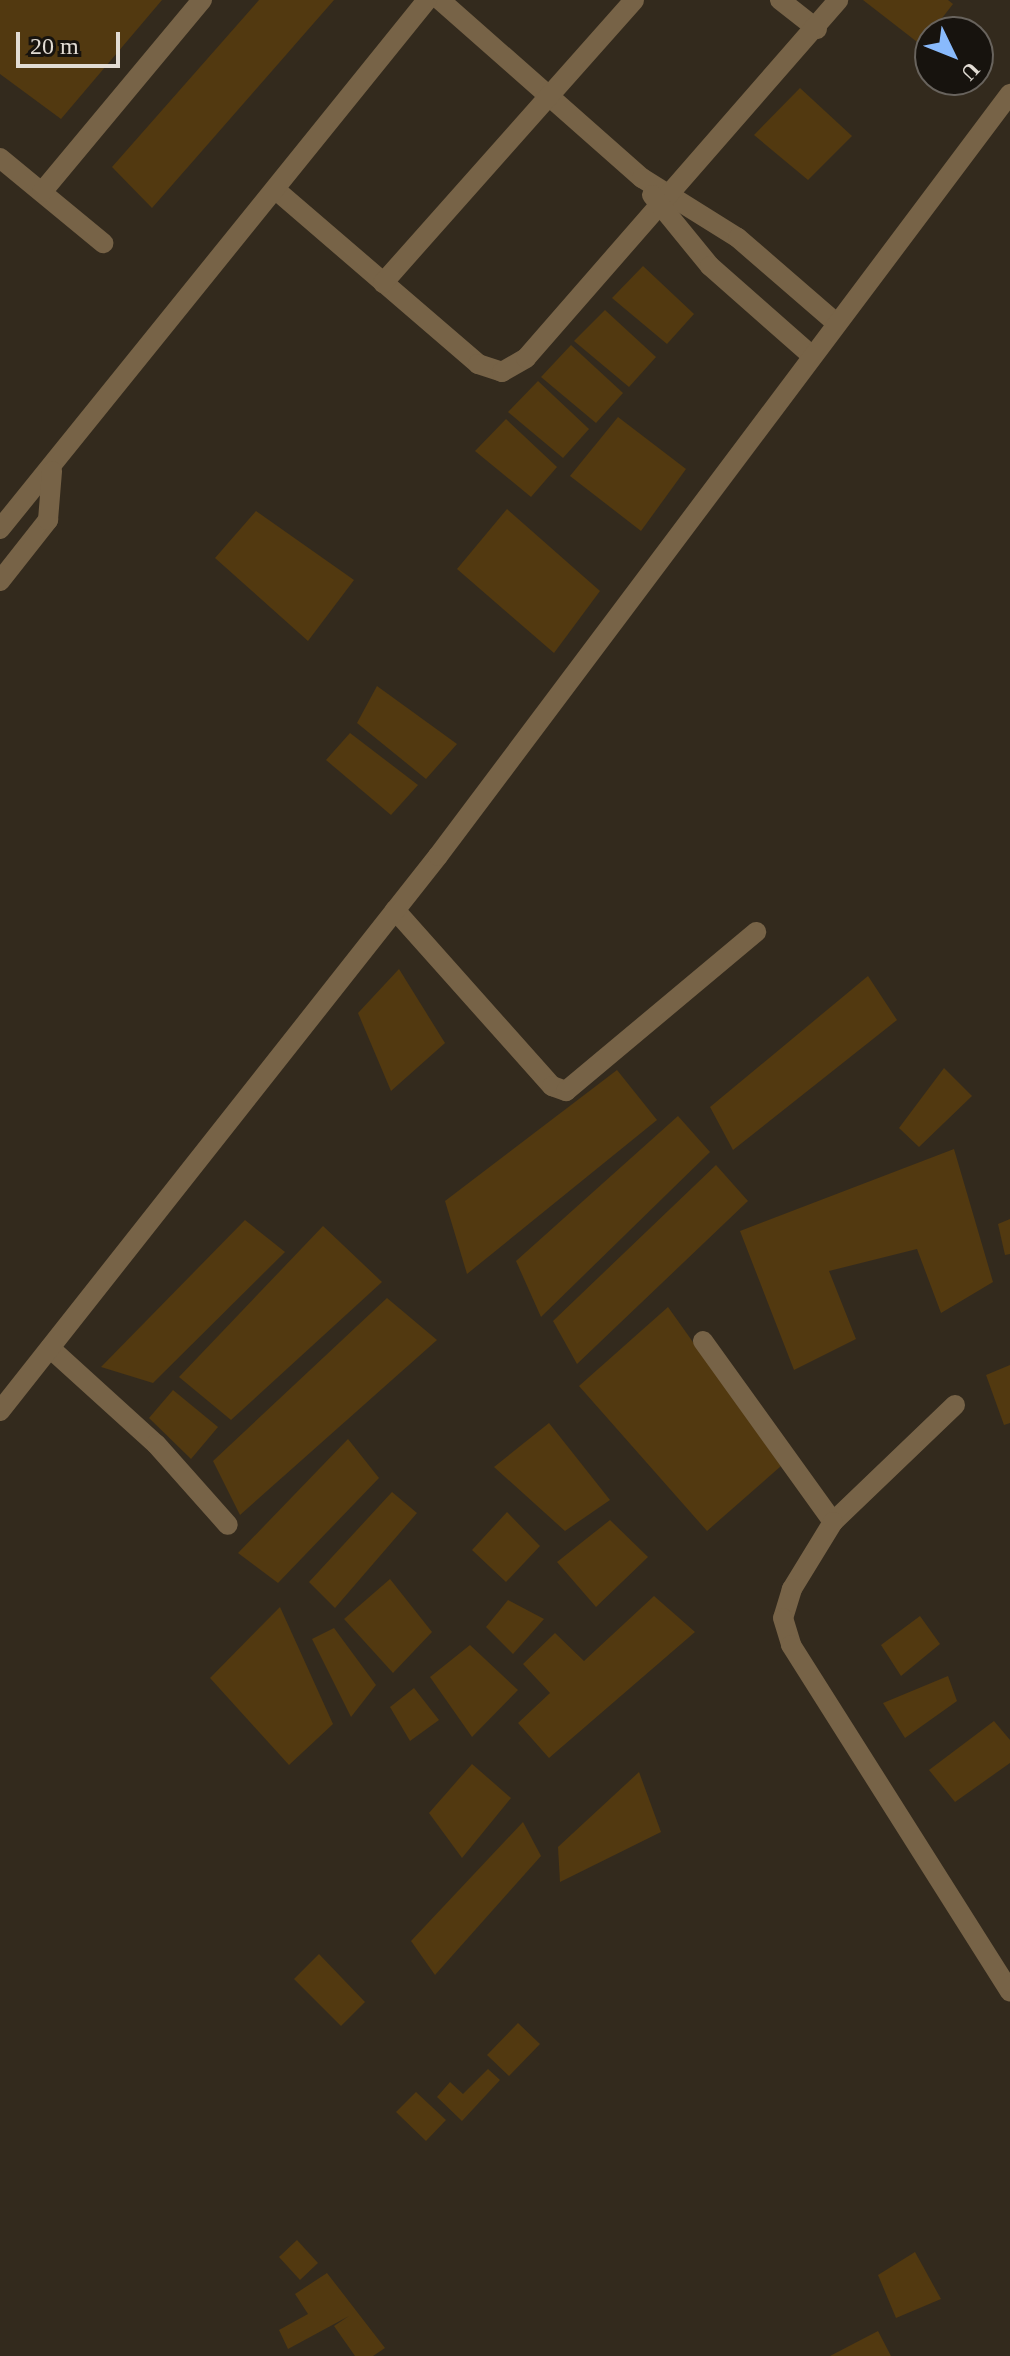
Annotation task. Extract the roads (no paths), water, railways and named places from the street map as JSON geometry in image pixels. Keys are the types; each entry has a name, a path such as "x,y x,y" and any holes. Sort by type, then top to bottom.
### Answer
{"street":[{"path":"42,192 202,0"},
{"path":"0,529 52,471 427,0"},
{"path":"440,0 666,200 710,266 811,355"},
{"path":"383,283 634,0"},
{"path":"780,0 817,29"},
{"path":"276,190 478,364 502,372 526,358 817,29 838,0"},
{"path":"0,1411 395,910 835,322 1010,94"},
{"path":"0,158 103,243"},
{"path":"666,200 738,238 835,322"},
{"path":"0,581 48,520 52,471"},
{"path":"395,910 552,1086 566,1091 756,932"},
{"path":"703,1341 833,1522"},
{"path":"50,1348 156,1444 228,1525"},
{"path":"955,1405 833,1522 792,1589 783,1618 791,1645 1010,1992"}]}
